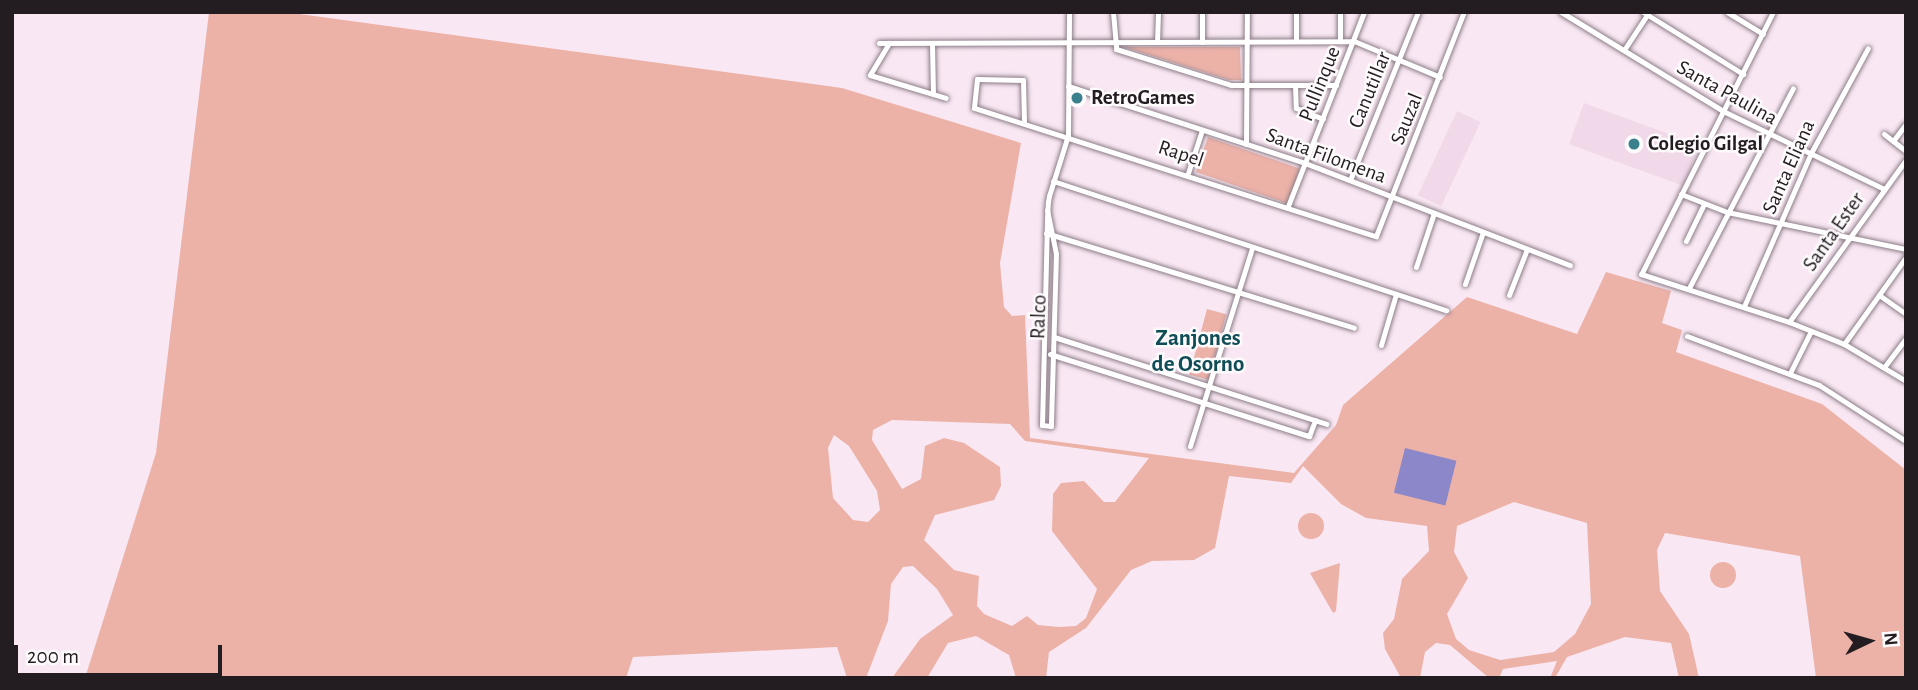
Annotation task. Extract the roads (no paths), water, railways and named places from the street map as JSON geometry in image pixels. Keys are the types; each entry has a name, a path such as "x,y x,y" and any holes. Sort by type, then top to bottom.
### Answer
{"street":[{"name":"Ralco","path":"1047,210 1055,234 1051,426 1042,425 1047,210 1068,135 1069,12"},
{"path":"1113,12 1113,43 1116,49 1247,86 1336,85"},
{"path":"1157,42 1158,12"},
{"path":"1202,12 1202,42"},
{"path":"1246,144 1247,12"},
{"path":"1296,12 1296,41"},
{"path":"1340,12 1340,40"},
{"name":"Pullinque","path":"1288,206 1364,12"},
{"name":"Canutillar","path":"1350,180 1418,12"},
{"name":"Sauzal","path":"1376,236 1464,12"},
{"name":"Santa Paulina","path":"1561,12 1723,111 1884,189"},
{"path":"1727,12 1763,34"},
{"path":"1773,12 1641,274 1745,304 1844,344 1885,366 1906,381"},
{"path":"1624,50 1646,13 1743,74"},
{"path":"879,43 1340,40 1354,41 1440,77"},
{"path":"889,43 870,75 946,98"},
{"path":"932,43 933,94"},
{"name":"Santa Eliana","path":"1745,304 1811,153 1868,48"},
{"name":"Rapel","path":"1024,121 1023,80 976,79 974,107 1188,173 1376,236"},
{"path":"1295,85 1297,109 1323,119"},
{"name":"Santa Filomena","path":"1069,86 1305,163 1570,265"},
{"path":"1689,288 1766,134 1793,88"},
{"path":"1893,141 1906,124"},
{"path":"1188,173 1202,130"},
{"path":"1884,134 1906,151"},
{"name":"Santa Ester","path":"1789,322 1906,160"},
{"path":"1053,181 1446,310"},
{"path":"1681,194 1727,212 1906,249"},
{"path":"1686,241 1704,204"},
{"path":"1416,267 1434,213"},
{"path":"1465,284 1482,232"},
{"path":"1046,233 1238,290 1354,328"},
{"path":"1190,446 1252,248"},
{"path":"1508,295 1527,249"},
{"path":"1844,344 1906,257"},
{"path":"1381,345 1396,294"},
{"path":"1879,295 1906,314"},
{"path":"1790,373 1811,331"},
{"path":"1044,336 1326,424"},
{"path":"1687,336 1790,373 1844,398 1906,441"},
{"path":"1885,366 1906,338"},
{"path":"1043,354 1053,354 1310,436 1315,420"},
{"path":"1176,394 1181,377"}],"place":[{"name":"RetroGames","path":"1077,98"},
{"name":"Colegio Gilgal","path":"1634,144"}],"district":[{"name":"Zanjones de Osorno","path":"1198,352"}]}
